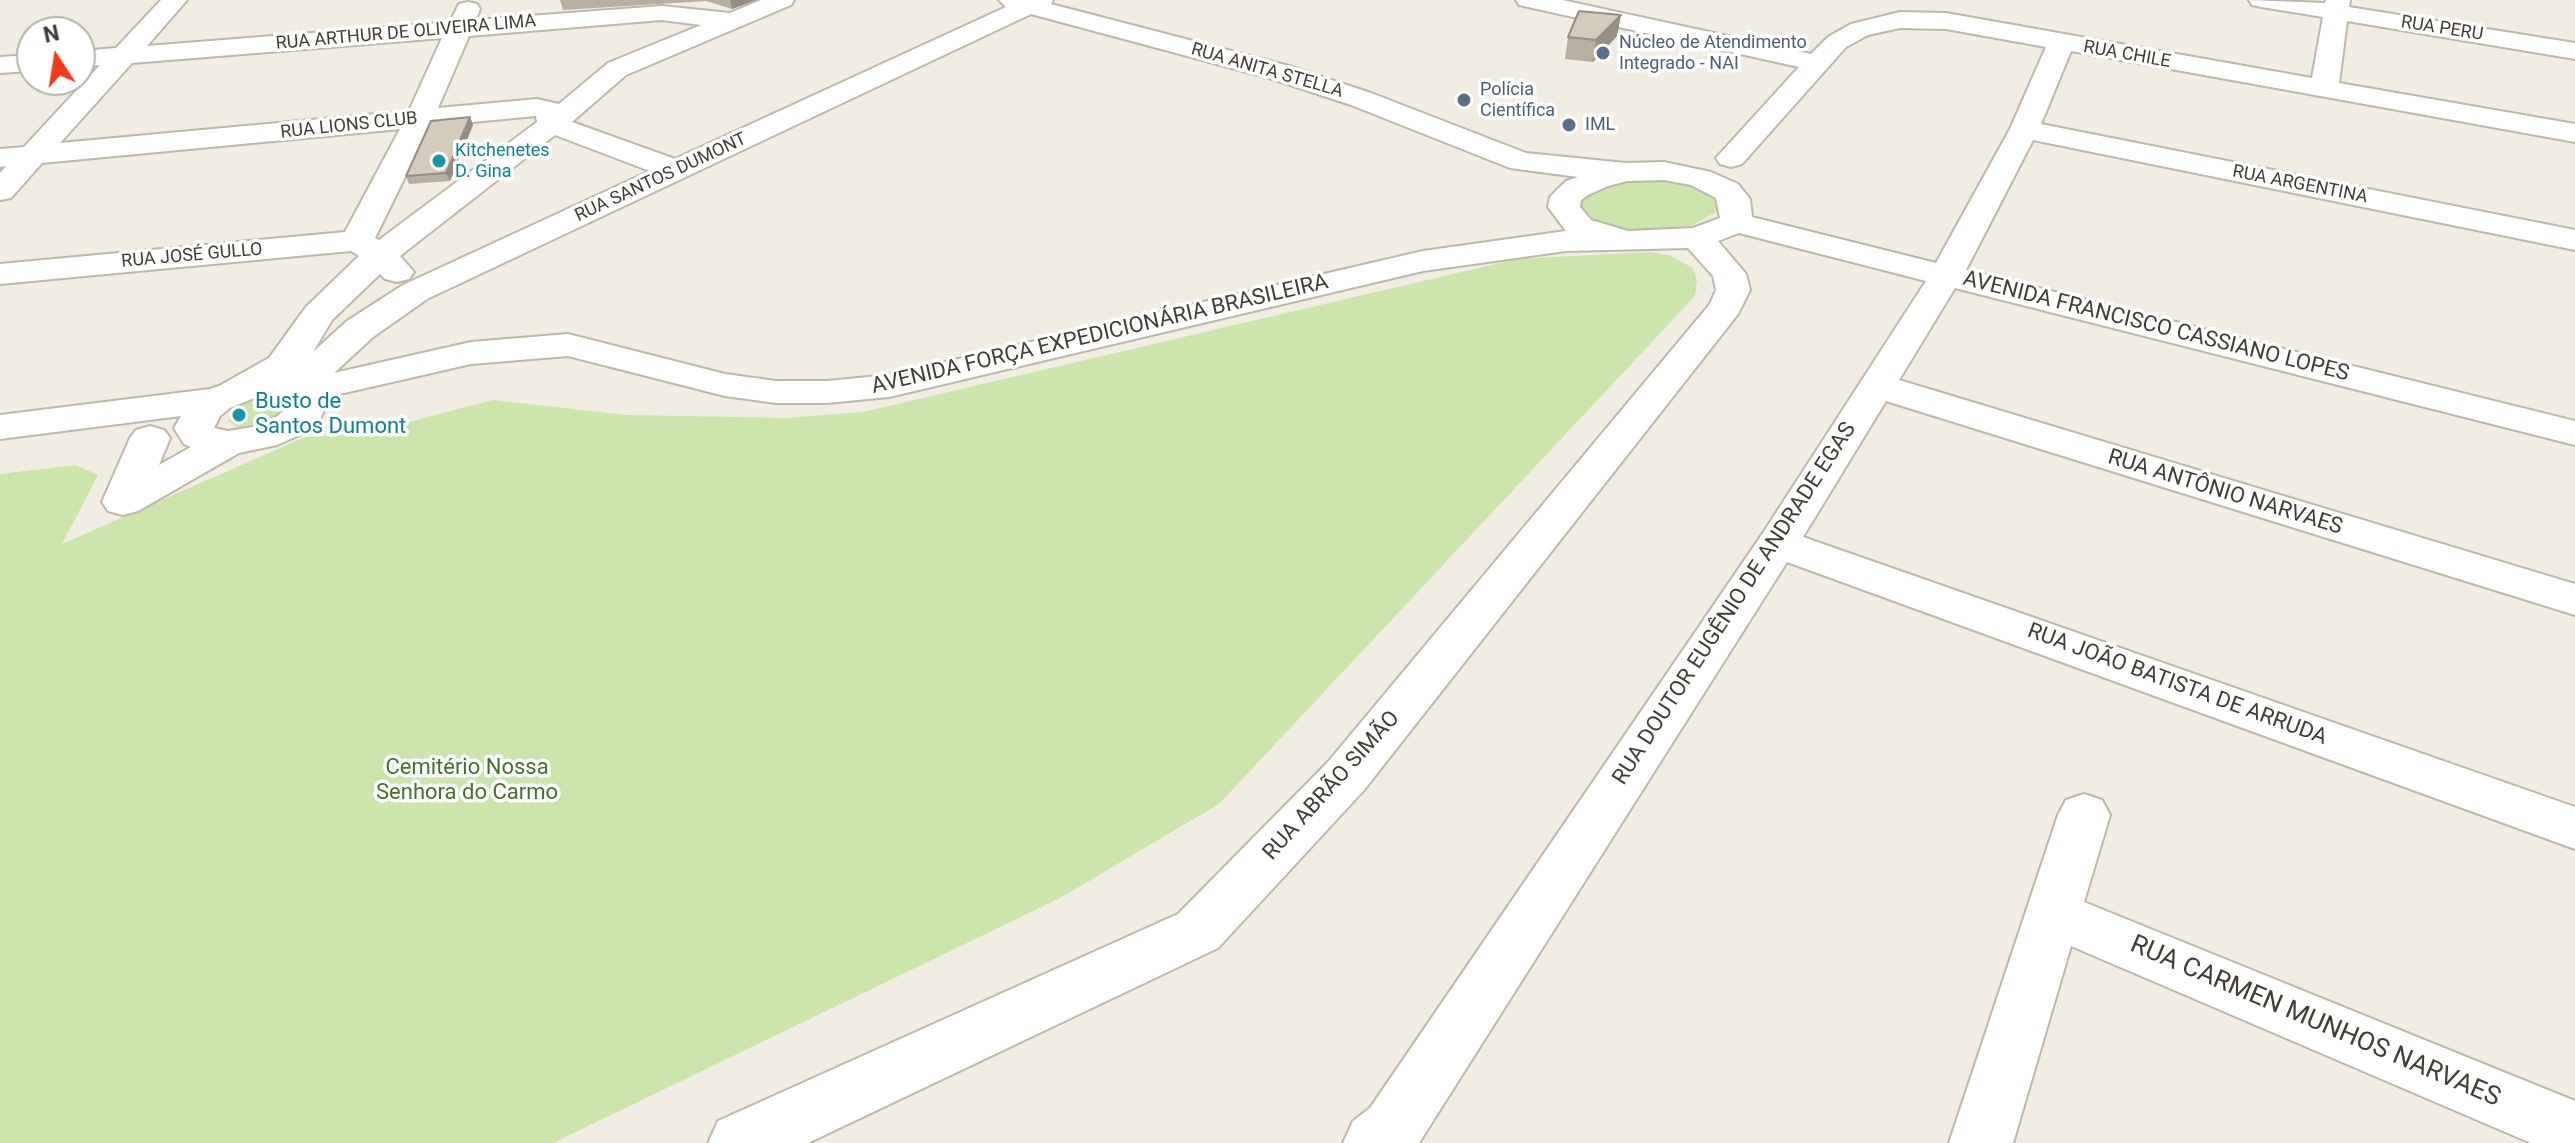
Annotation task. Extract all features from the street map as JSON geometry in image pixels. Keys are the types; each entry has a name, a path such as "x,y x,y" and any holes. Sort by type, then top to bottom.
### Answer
{"street":[{"path":"0,191 175,0"},
{"path":"218,442 198,436 194,428 196,419 226,396 282,366 368,248 457,29 473,0"},
{"path":"368,248 552,124 626,64 782,0"},
{"path":"1528,0 1815,63"},
{"name":"RUA PERU","path":"2261,0 2338,6 2575,51"},
{"name":"RUA ANITA STELLA","path":"1025,2 1279,72 1361,99 1521,162"},
{"name":"RUA SANTOS DUMONT","path":"304,387 360,329 415,292 678,171 1025,2"},
{"path":"2324,89 2338,6"},
{"name":"RUA ARTHUR DE OLIVEIRA LIMA","path":"96,58 662,13 732,21"},
{"name":"RUA CHILE","path":"1731,158 1837,42 1878,23 1923,20 1996,20 2061,43 2575,133"},
{"name":"RUA DOUTOR EUGÊNIO DE ANDRADE EGAS","path":"1392,1138 1778,543 1947,274 2024,129 2061,43"},
{"name":"RUA LIONS CLUB","path":"0,158 537,107 548,109 552,124 678,171"},
{"name":"RUA ARGENTINA","path":"2024,129 2575,240"},
{"path":"1664,171 1731,158 1723,220"},
{"path":"1521,162 1626,172 1682,173 1716,184 1723,220"},
{"path":"1521,162 1565,202 1569,217 1580,227 1617,239"},
{"name":"AVENIDA FORÇA EXPEDICIONÁRIA BRASILEIRA","path":"0,427 226,396 270,383 304,387 511,348 568,345 725,385 776,392 889,386 1423,261 1547,219 1577,188 1626,172"},
{"name":"AVENIDA FRANCISCO CASSIANO LOPES","path":"1723,220 2575,433"},
{"name":"AVENIDA FORÇA EXPEDICIONÁRIA BRASILEIRA","path":"1423,261 1551,243 1617,239 1723,220"},
{"name":"RUA ABRÃO SIMÃO","path":"740,1143 1198,931 1346,776 1726,307 1733,290 1723,220"},
{"path":"368,248 415,292"},
{"name":"RUA JOSÉ GULLO","path":"0,274 368,248"},
{"name":"AVENIDA FORÇA EXPEDICIONÁRIA BRASILEIRA","path":"218,442 263,437 319,417 445,360"},
{"name":"RUA ANTÔNIO NARVAES","path":"1875,385 2575,600"},
{"path":"290,425 311,404 312,396 304,387"},
{"path":"150,438 123,502 218,442"},
{"path":"0,453 150,438 218,442"},
{"name":"RUA JOÃO BATISTA DE ARRUDA","path":"1778,543 2575,828"},
{"path":"1981,1143 2084,815"},
{"name":"RUA CARMEN MUNHOS NARVAES","path":"2054,914 2575,1131"}],"green space":[{"path":"1670,178 1710,190 1720,202 1716,212 1691,226 1627,231 1584,219 1577,201 1607,184"},
{"name":"Cemitério Nossa Senhora do Carmo","path":"1649,252 1669,255 1693,268 1697,281 1695,296 1219,804 1060,898 553,1143 0,1143 0,474 76,465 98,475 62,544 305,437 363,434 493,400 627,415 787,418 863,412 1517,259"},
{"path":"283,391 298,395 285,418 250,428 239,428 228,421 232,409 249,398"}],"building":[{"path":"1579,11 1621,15 1596,40 1568,37"},
{"path":"470,117 446,173 406,176 431,121"}],"place":[{"name":"Núcleo de Atendimento Integrado - NAI","path":"1603,53"},
{"name":"Polícia Científica","path":"1464,100"},
{"name":"IML","path":"1569,125"},
{"name":"Kitchenetes D. Gina","path":"439,161"},
{"name":"Busto de Santos Dumont","path":"239,415"}]}
